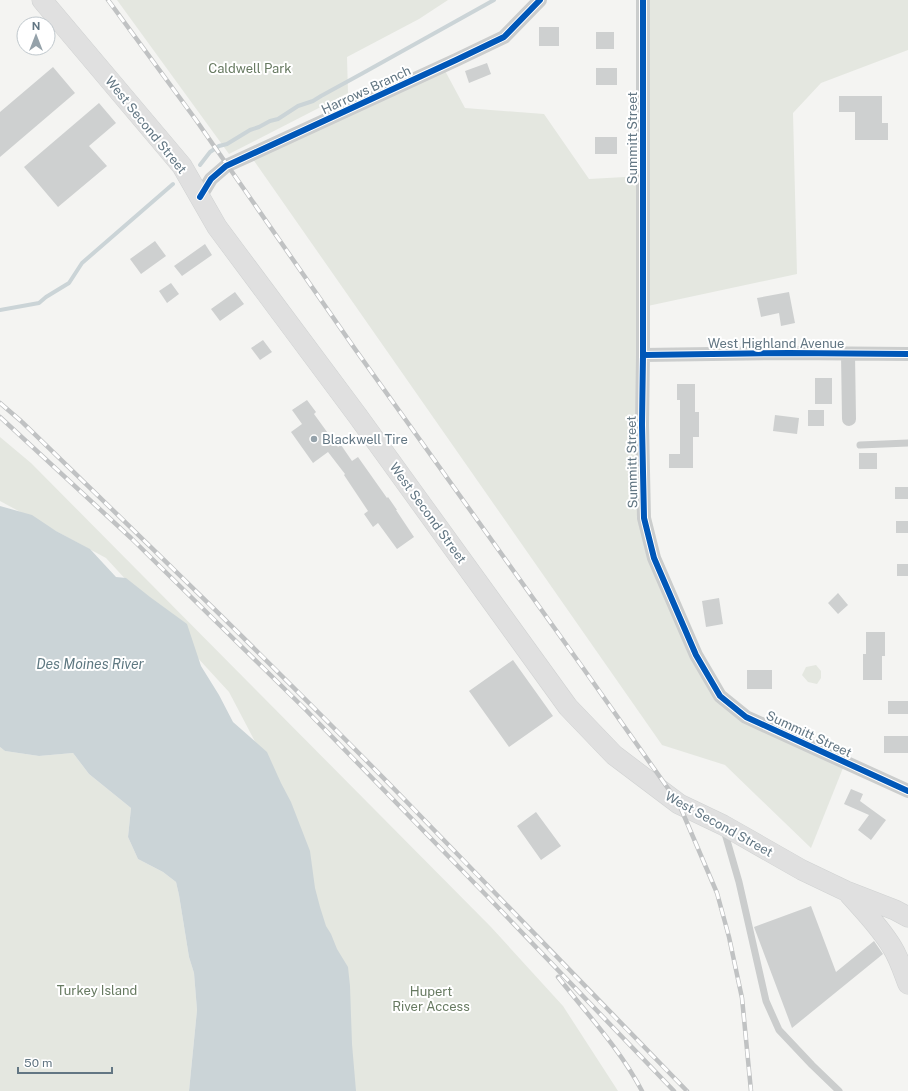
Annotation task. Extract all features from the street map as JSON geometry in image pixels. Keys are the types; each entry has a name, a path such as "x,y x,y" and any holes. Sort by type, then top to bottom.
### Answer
{"main road":[{"name":"West Second Street","path":"42,0 182,166 217,227 357,415 568,707 614,756 679,804 723,825 802,870 846,891 896,910 908,917"},
{"path":"846,891 878,927 892,947 901,964 908,984"}],"street":[{"name":"Harrows Branch","path":"200,197 211,179 226,166 504,37 540,0"},
{"name":"Summitt Street","path":"643,0 642,425 644,518 654,558 696,655 720,696 746,717 908,791"},
{"name":"West Highland Avenue","path":"643,355 789,353 908,354"},
{"path":"848,354 849,419"}],"lane":[{"path":"860,445 908,443"},
{"path":"723,825 739,882 766,1000 779,1030 839,1091"}],"green space":[{"name":"Caldwell Park","path":"117,0 448,0 419,19 347,57 348,93 229,154"},
{"path":"643,0 908,0 908,50 821,83 793,113 797,274 643,307 644,518 720,696 845,763 811,848 725,765 662,745 250,155 443,67 465,108 544,114 589,179 643,176"},
{"name":"Hupert River Access","path":"0,437 31,463 491,927 563,1006 618,1091 337,1091 281,791 229,692 106,558 0,501"},
{"path":"816,665 821,671 821,678 817,684 808,682 802,675 806,667"},
{"name":"Turkey Island","path":"0,747 5,751 39,756 73,753 89,774 131,808 128,837 138,859 163,872 176,882 189,957 194,973 197,1010 189,1091 0,1091"}],"water":[{"name":"Des Moines River","path":"0,506 32,515 56,531 90,549 116,577 126,578 187,624 201,666 219,695 233,722 267,752 291,802 310,851 315,888 326,926 348,967 356,1091 189,1091 197,1010 194,973 189,957 176,882 163,872 138,859 128,837 131,808 89,774 73,753 39,756 5,751 0,747"}],"building":[{"path":"539,27 559,27 559,46 539,46"},
{"path":"596,32 614,32 614,49 596,49"},
{"path":"487,63 491,74 469,83 465,71"},
{"path":"53,67 75,93 0,157 0,112"},
{"path":"596,68 617,68 617,85 596,85"},
{"path":"839,96 882,96 882,123 888,123 888,140 855,140 855,112 839,112"},
{"path":"99,103 116,123 89,146 107,166 58,207 24,167"},
{"path":"595,137 617,137 617,154 595,154"},
{"path":"155,241 166,256 141,274 130,259"},
{"path":"205,244 212,255 182,276 174,266"},
{"path":"171,283 179,294 167,303 159,291"},
{"path":"235,292 244,304 220,321 211,309"},
{"path":"789,292 795,323 781,326 779,313 761,317 757,298"},
{"path":"263,340 272,352 260,360 251,348"},
{"path":"815,378 832,378 832,404 815,404"},
{"path":"677,384 695,384 695,412 699,412 699,437 693,437 693,468 669,468 669,454 680,454 680,400 677,400"},
{"path":"307,400 316,412 314,414 338,447 341,445 352,461 358,457 387,498 388,497 414,537 397,549 378,523 373,527 364,514 368,511 344,475 345,474 328,452 313,463 291,432 302,424 292,410"},
{"path":"808,410 824,410 824,426 808,426"},
{"path":"775,415 799,418 797,434 773,431"},
{"path":"859,453 877,453 877,469 859,469"},
{"path":"895,487 908,487 908,499 895,499"},
{"path":"896,521 908,521 908,533 896,533"},
{"path":"897,564 908,564 908,576 897,576"},
{"path":"838,593 848,605 838,614 828,603"},
{"path":"719,598 723,624 706,627 702,601"},
{"path":"866,632 885,632 885,656 882,656 882,680 863,680 863,654 866,654"},
{"path":"513,660 553,716 509,747 469,691"},
{"path":"747,670 772,670 772,689 747,689"},
{"path":"888,701 908,701 908,714 888,714"},
{"path":"884,736 908,736 908,753 884,753"},
{"path":"851,789 863,794 860,801 886,820 871,840 858,830 869,815 844,804"},
{"path":"536,812 561,846 541,860 517,826"},
{"path":"811,906 836,972 874,941 883,954 792,1028 754,927"}],"waterway":[{"name":"Harrows Branch","path":"200,165 210,152 219,146 227,144 250,130 278,119 298,106 313,101 494,0"},
{"name":"Harrows Branch","path":"0,310 39,303 69,283 82,263 173,184"}],"railway":[{"path":"108,0 196,120 355,349 679,804 717,893 729,937 742,998 751,1091"},
{"path":"0,403 21,421 214,608 309,703 687,1091"},
{"path":"0,417 131,538 305,709 674,1091"},
{"path":"558,977 603,1032 624,1061 642,1091"}],"cycle path":[{"path":"200,197 211,179 226,166 504,37 540,0"},
{"path":"643,0 642,425 644,518 654,558 696,655 720,696 746,717 908,791"},
{"path":"643,355 789,353 908,354"}],"place":[{"name":"Blackwell Tire","path":"314,439"}]}
